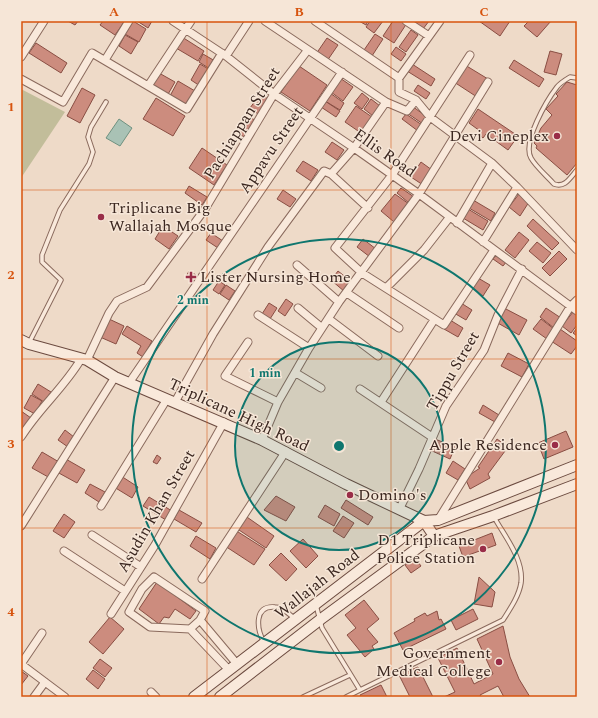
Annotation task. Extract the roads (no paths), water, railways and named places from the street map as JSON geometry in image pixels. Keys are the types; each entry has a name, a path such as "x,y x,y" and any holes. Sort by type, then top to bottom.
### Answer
{"main road":[{"name":"Triplicane High Road","path":"25,342 84,360 115,377 224,422 399,510 424,521"},
{"path":"434,536 424,521 438,520 577,465"},
{"name":"Wallajah Road","path":"220,697 321,619 434,536 493,516 577,484"},
{"name":"Wallajah Road","path":"194,697 297,620 316,603 424,521"}],"street":[{"path":"21,56 44,21"},
{"path":"105,60 129,21"},
{"name":"Ellis Road","path":"173,21 224,55 308,118 354,148 419,194 448,218 522,269 577,311"},
{"path":"148,86 191,21"},
{"path":"21,79 63,102 92,53 187,110 249,21"},
{"path":"265,21 386,102 407,111 416,100"},
{"path":"315,21 399,78"},
{"path":"406,21 429,36"},
{"path":"440,21 399,78 399,92 416,100 430,117 492,163 577,250"},
{"name":"Pachiappan Street","path":"21,437 48,401 57,394 84,360 117,301 147,287 205,209 274,94 307,50"},
{"path":"470,55 392,175 368,208 335,248 362,273 444,326 494,250"},
{"name":"Appavu Street","path":"129,382 175,313 237,228 308,118 342,72"},
{"path":"262,440 278,402 309,348 339,302 362,273 419,194 488,82"},
{"path":"331,174 354,148 386,102"},
{"path":"457,224 492,163"},
{"path":"101,506 171,400 268,247 324,170 331,174 368,208"},
{"path":"483,242 517,187"},
{"path":"386,288 424,250 448,218"},
{"path":"297,265 339,302"},
{"name":"Tippu Street","path":"399,510 419,469 446,406 484,350 498,314 522,269"},
{"path":"347,292 399,328"},
{"path":"438,520 570,307 577,300"},
{"path":"298,308 322,328"},
{"path":"258,315 309,348"},
{"path":"328,319 378,356"},
{"path":"381,402 434,320"},
{"path":"248,342 225,376 278,402"},
{"path":"296,373 322,388"},
{"path":"21,526 115,377"},
{"path":"360,389 432,438"},
{"name":"Asudin Khan Street","path":"111,614 155,545 224,422"},
{"path":"202,579 286,452"},
{"path":"92,535 140,567"},
{"path":"64,551 125,591"},
{"path":"190,629 200,620 206,611 154,577 142,589 129,612 150,627 190,629 233,667"},
{"path":"200,620 233,667"},
{"path":"42,633 21,664 65,697"},
{"path":"34,697 45,682"}],"lane":[{"path":"577,78 570,77 559,85 546,102 531,139 529,152 531,158 554,184 559,186 564,184 577,170"},
{"path":"25,342 61,280 42,262 42,255 60,210 89,164 93,152 88,137 91,126 106,102"},
{"path":"346,697 504,620 514,602 521,584 520,566 514,552 493,516"},
{"path":"316,603 322,628 360,690"},
{"path":"265,644 259,633 257,622 260,614 266,608 275,607 281,609 297,620"},
{"path":"303,697 350,675"}],"place":[{"name":"Devi Cineplex","path":"557,136"},
{"name":"Triplicane Big Wallajah Mosque","path":"101,217"},
{"name":"Lister Nursing Home","path":"191,277"},
{"name":"Apple Residence","path":"555,445"},
{"name":"Domino's","path":"350,495"},
{"name":"D1 Triplicane Police Station","path":"483,549"},
{"name":"Government Medical College","path":"499,662"}]}
